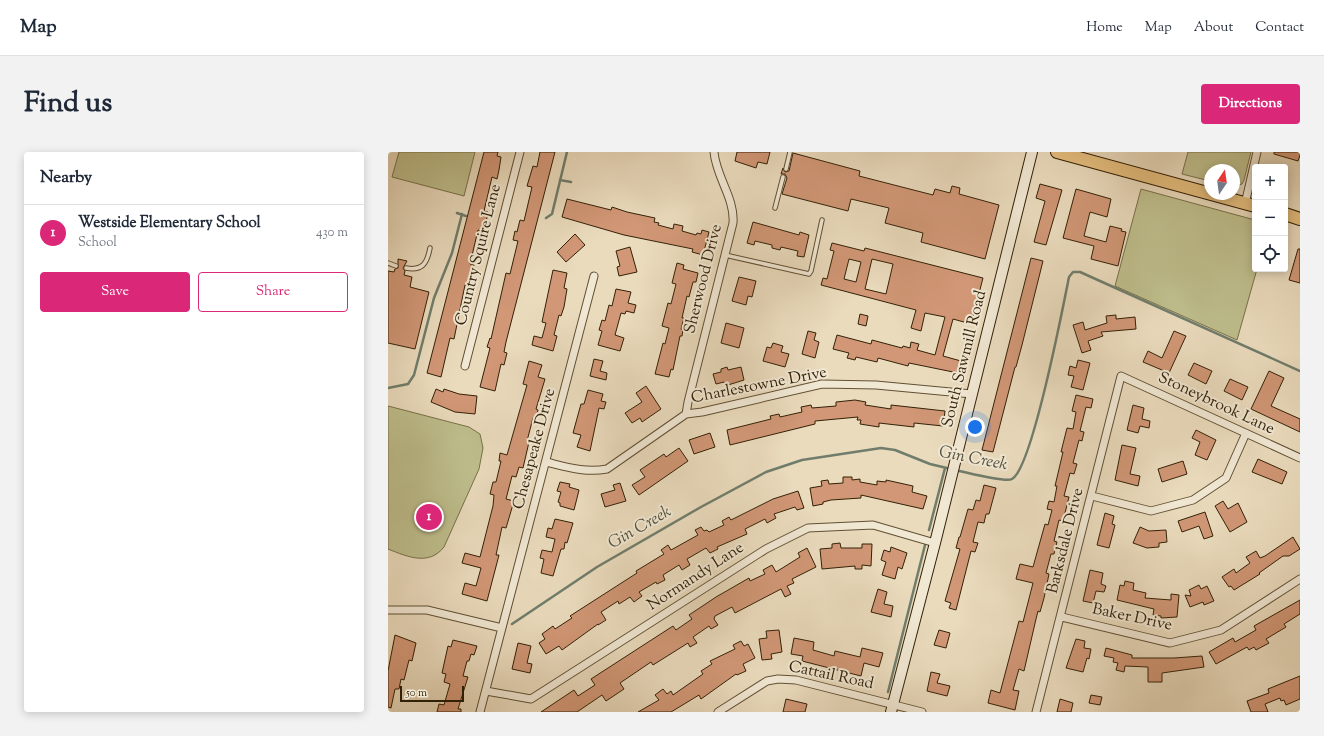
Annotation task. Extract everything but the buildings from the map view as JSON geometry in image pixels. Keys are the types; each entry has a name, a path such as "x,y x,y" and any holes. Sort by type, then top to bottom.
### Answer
{"main road":[{"path":"1057,152 1250,205"},
{"path":"1288,215 1300,219"}],"street":[{"name":"Country Squire Lane","path":"465,366 520,152"},
{"name":"Sherwood Drive","path":"686,414 734,213 715,163 714,152"},
{"name":"South Sawmill Road","path":"892,708 955,464 1032,152"},
{"path":"1250,205 1257,152"},
{"name":"Chesapeake Drive","path":"480,712 594,276"},
{"name":"Stoneybrook Lane","path":"1121,376 1300,458"},
{"name":"Barksdale Drive","path":"1036,712 1062,617 1121,376"},
{"name":"Charlestowne Drive","path":"546,462 581,471 607,469 686,414 702,412 822,384 876,385 972,394"},
{"path":"1092,496 1151,511 1193,500 1226,478 1246,434"},
{"name":"Normandy Lane","path":"486,691 531,699 766,549 808,528 873,525 935,543"},
{"name":"Baker Drive","path":"1062,617 1170,643 1220,630 1300,579"},
{"path":"388,610 427,610 502,628"},
{"name":"Cattail Road","path":"718,712 757,687 778,679 796,680 892,708 922,712"}],"lane":[{"path":"786,169 790,152"},
{"path":"775,208 784,177"},
{"path":"725,255 809,274 811,271 822,220"},
{"path":"406,268 417,269 422,267 426,263 430,248"},
{"path":"388,263 396,266"}],"green space":[{"path":"399,152 475,152 464,196 392,177"},
{"path":"1188,152 1251,152 1242,184 1240,185 1240,164 1204,164 1204,180 1182,174"},
{"path":"1141,189 1252,219 1252,272 1256,272 1237,340 1115,286"},
{"path":"388,406 469,427 480,434 483,448 479,469 444,547 438,553 425,558 411,557 388,549"}],"waterway":[{"path":"546,218 552,214 567,152"},
{"path":"560,180 571,182"},
{"path":"457,213 466,216"},
{"path":"388,388 408,384 414,375 434,298 452,253 462,214"},
{"name":"Gin Creek","path":"955,470 1008,480 1012,479 1020,468 1028,447 1046,385 1069,277 1073,272 1080,272 1300,371"},
{"name":"Gin Creek","path":"512,624 597,567 701,507 766,472 802,460 881,448 895,450 930,464 951,469"},
{"path":"929,530 945,468"},
{"path":"888,692 925,545"}],"place":[{"name":"Westside Elementary School","path":"429,517"}]}
